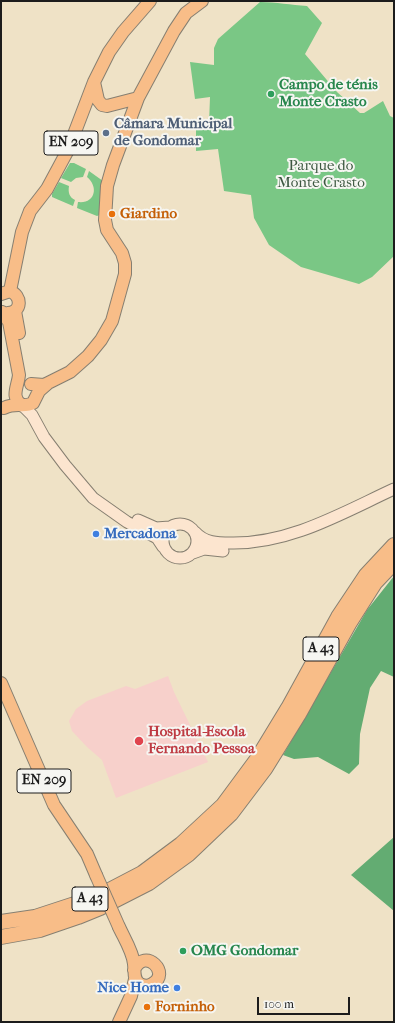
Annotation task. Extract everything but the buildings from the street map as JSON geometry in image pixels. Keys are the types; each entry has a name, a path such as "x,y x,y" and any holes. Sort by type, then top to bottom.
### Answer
{"highway":[{"name":"A 43","path":"261,764 288,708 338,617 366,575 394,545"},
{"name":"A 43","path":"1,937 40,930 100,908 149,883 189,854 227,810 299,714 349,624 375,583 394,563"},
{"name":"A 43","path":"1,922 35,917 96,897 142,873 227,810"}],"main road":[{"name":"EN 209","path":"5,293 25,223 30,211 47,190 68,150 94,82 116,41 150,1"},
{"path":"2,409 16,404 30,405 36,400 39,391 47,384 70,372 88,356 101,340 112,321 126,274 122,253 108,230 105,220 107,186 113,165 138,98 181,19 186,13 202,1"},
{"path":"94,82 98,100 102,105 107,106 138,98"},
{"path":"2,311 8,313 15,311 19,305 16,295 5,293"},
{"path":"2,311 8,322 19,375 16,389 10,402 2,409"},
{"path":"15,311 27,377 30,384 36,390 39,412 75,467 99,493 142,522 156,528 170,527 181,524 186,525 207,541 220,543 245,543 278,538 309,528 394,489"},
{"path":"16,389 24,383 40,385 47,384"},
{"path":"16,389 17,401 22,404 32,415 44,437 93,498 117,516 156,538 171,556 176,558 182,559 204,549 222,551 259,549 292,542 314,534 394,497"},
{"path":"163,547 163,535 170,527"},
{"path":"193,553 197,543 195,532"},
{"name":"EN 209","path":"1,683 54,805 87,854 139,974 131,998 119,1022"}],"shaded area":[{"name":"Hospital-Escola Fernando Pessoa","path":"168,676 174,692 208,762 116,798 102,760 72,731 69,721 76,709 87,701 126,686 135,689"}],"green space":[{"name":"Parque do Monte Crasto","path":"260,2 307,6 322,23 305,54 337,92 360,113 364,113 383,101 390,116 394,118 394,256 372,277 359,284 301,267 269,245 254,218 251,195 224,191 218,149 196,151 196,123 209,124 210,97 195,99 190,62 214,65 214,48 218,39"},
{"path":"70,163 74,163 86,169 83,177 76,178 71,182 61,178"},
{"path":"89,171 103,181 102,214 97,216 77,208 78,202 88,200 93,194 93,185 87,177"},
{"path":"59,182 69,186 69,194 75,200 73,206 52,197 52,194"},
{"path":"394,576 394,677 381,671 370,688 360,734 359,764 349,774 318,757 294,759 283,755 367,610"},
{"path":"394,837 394,911 351,875"}],"place":[{"name":"Campo de ténis Monte Crasto","path":"271,94"},
{"name":"Câmara Municipal de Gondomar","path":"106,133"},
{"name":"Giardino","path":"112,214"},
{"name":"Mercadona","path":"96,534"},
{"name":"Hospital-Escola Fernando Pessoa","path":"139,741"},
{"name":"OMG Gondomar","path":"183,951"},
{"name":"Nice Home","path":"177,988"},
{"name":"Forninho","path":"147,1007"}]}
